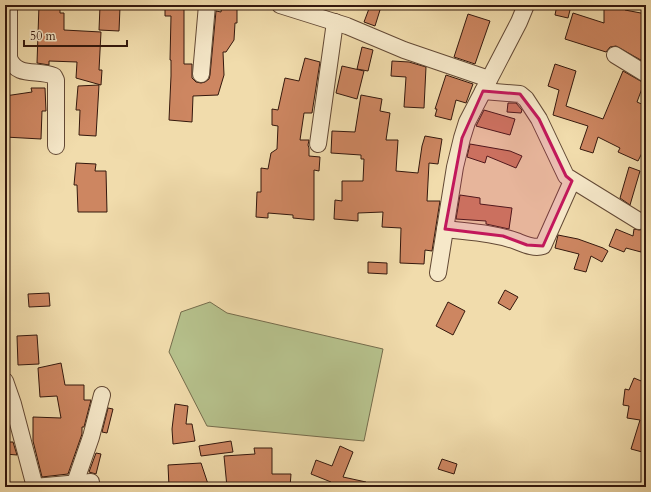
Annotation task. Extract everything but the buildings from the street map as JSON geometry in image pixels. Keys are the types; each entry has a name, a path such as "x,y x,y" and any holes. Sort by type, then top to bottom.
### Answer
{"street":[{"path":"9,5 9,58 11,64 20,71 48,74 54,76 56,80 56,146"},
{"path":"201,74 207,5"},
{"path":"438,273 455,167 467,122 519,22 526,5"},
{"path":"286,6 348,26 486,85 520,94 526,99 539,119 566,176 639,221"},
{"path":"318,144 335,22"},
{"path":"615,56 646,74"},
{"path":"445,229 503,236 538,248 542,246 572,181"},
{"path":"5,381 13,404 35,487 91,482 91,487"},
{"path":"75,483 91,437 102,395"}],"highlighted area":[{"path":"483,91 520,94 539,119 566,176 572,181 543,246 527,245 503,236 445,229 462,138"}],"green space":[{"path":"210,302 227,313 383,349 364,441 207,426 169,352 181,312"}]}
